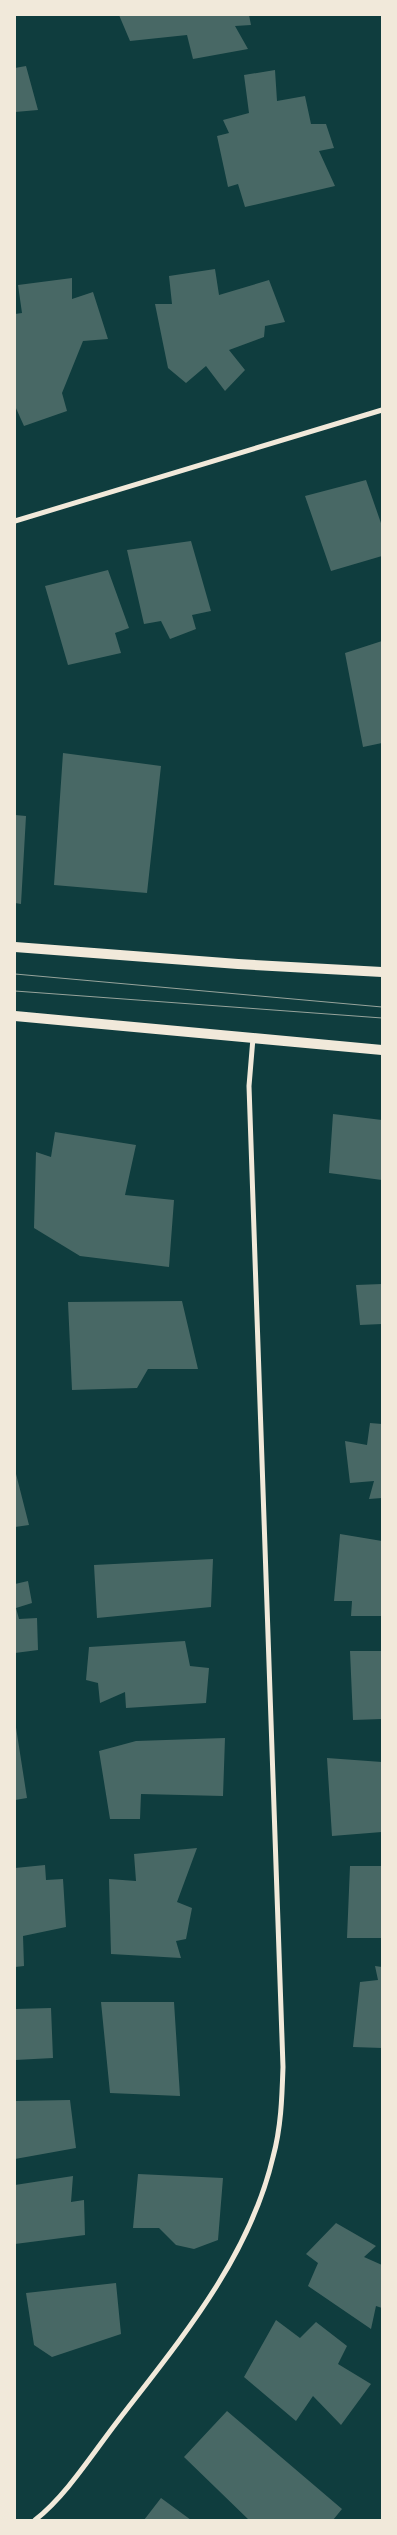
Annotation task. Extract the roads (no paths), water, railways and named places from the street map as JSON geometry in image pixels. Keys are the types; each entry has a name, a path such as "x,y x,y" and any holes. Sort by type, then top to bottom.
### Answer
{"main road":[{"path":"15,946 238,964 382,972"},
{"path":"15,1016 382,1050"}],"street":[{"path":"15,521 382,410"},
{"path":"35,2520 43,2514 74,2478 182,2337 224,2274 249,2230 264,2190 274,2157 281,2117 283,2067 249,1086 253,1037"}],"tram line":[{"path":"15,974 382,1007"},
{"path":"15,991 382,1018"}]}
